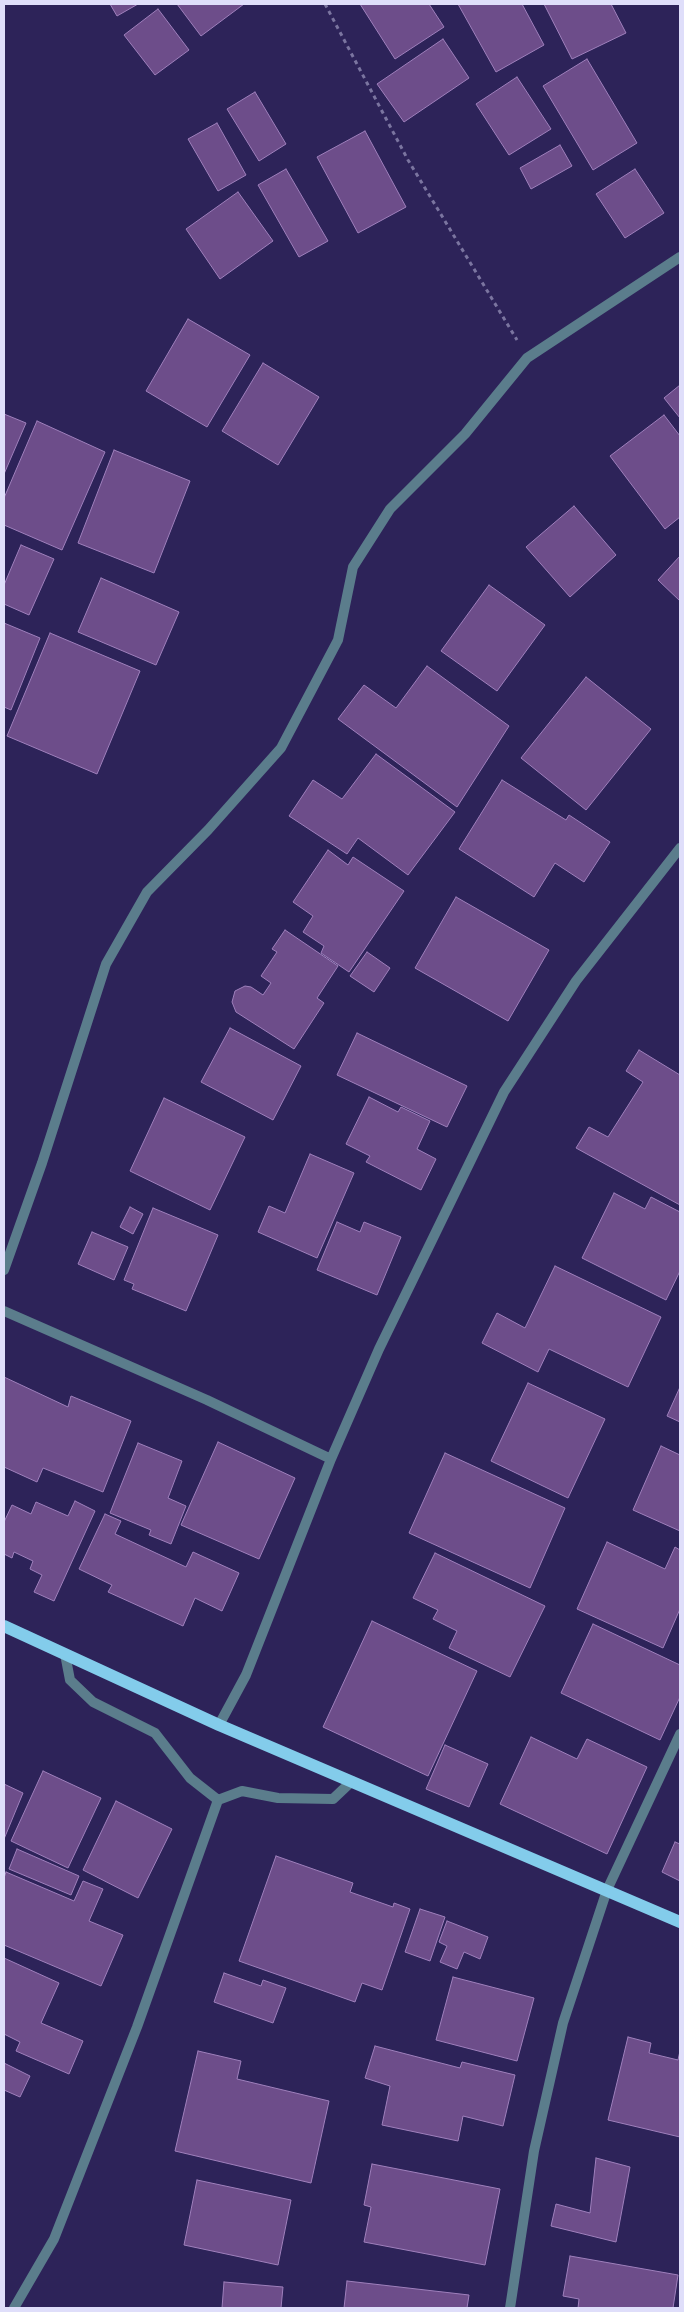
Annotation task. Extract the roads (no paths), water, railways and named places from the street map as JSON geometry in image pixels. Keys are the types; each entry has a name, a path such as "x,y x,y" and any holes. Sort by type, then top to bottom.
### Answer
{"main road":[{"path":"4,1626 219,1725 680,1922"}],"street":[{"path":"4,1270 42,1163 106,964 147,892 208,830 281,748 338,640 353,568 390,509 465,434 527,358 680,257"},
{"path":"219,1725 246,1675 331,1459 379,1349 504,1092 576,981 680,848"},
{"path":"4,1311 207,1400 331,1459"},
{"path":"65,1654 70,1680 94,1702 155,1733 190,1778 218,1800"},
{"path":"510,2308 534,2152 562,2023 607,1890 680,1734"},
{"path":"218,1800 242,1791 278,1798 334,1799 352,1781"},
{"path":"14,2308 54,2238 138,2027 218,1800"}]}
